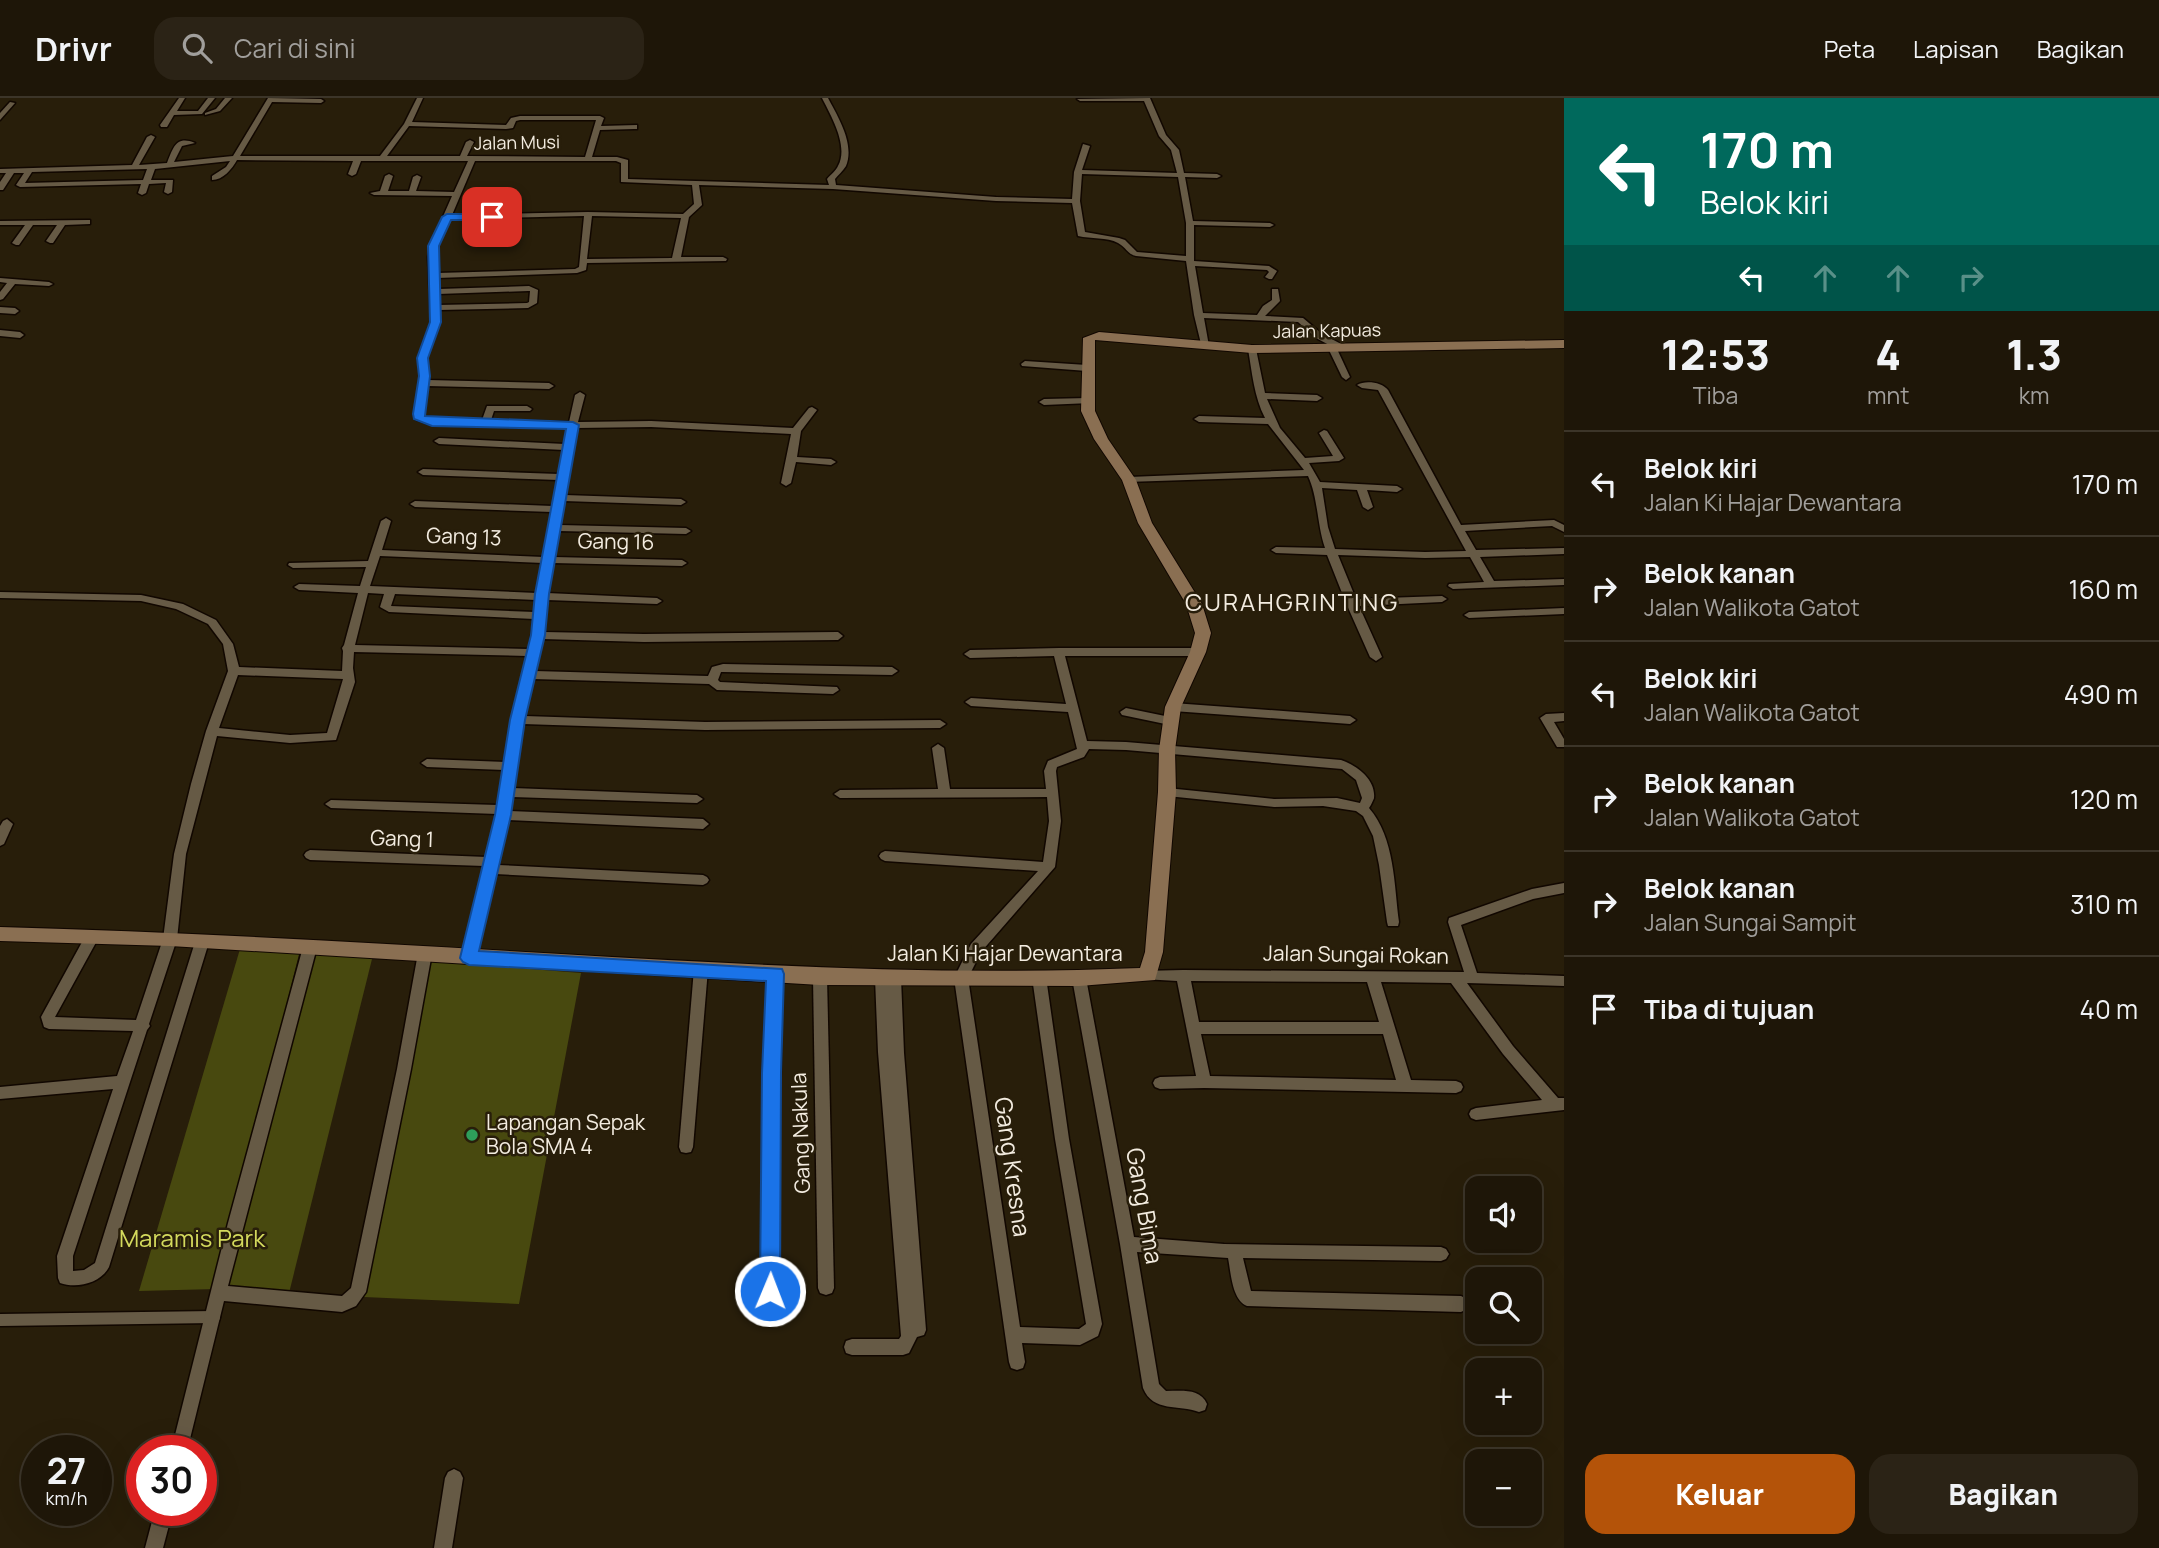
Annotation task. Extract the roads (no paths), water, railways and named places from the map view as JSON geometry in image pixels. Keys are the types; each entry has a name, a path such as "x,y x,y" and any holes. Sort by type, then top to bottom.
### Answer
{"main road":[{"name":"Jalan Kapuas","path":"1091,336 1204,341 1252,349 1564,344"},
{"name":"Jalan Ki Hajar Dewantara","path":"0,934 170,939 820,977 1079,978 1148,975 1154,951 1167,792 1167,750 1172,714 1198,652 1203,633 1195,604 1145,523 1129,480 1101,439 1088,411 1088,341 1091,336"}],"street":[{"path":"164,125 182,98"},
{"path":"201,126 212,98"},
{"path":"171,113 204,113 218,110 229,98"},
{"path":"383,158 407,124 420,98"},
{"path":"825,98 836,121 843,153 842,166 831,179 833,187"},
{"path":"215,178 229,168 271,99 321,101"},
{"path":"1080,99 1147,99 1163,136 1175,150 1189,223 1190,261 1204,341"},
{"path":"0,118 12,103"},
{"path":"407,124 506,127 516,118 595,117 600,119 588,158"},
{"path":"596,128 634,127"},
{"path":"134,168 151,137"},
{"path":"470,142 458,194 433,246 435,322 422,358 424,383 420,419 432,422 651,424 796,431"},
{"path":"169,166 178,144 191,143"},
{"path":"1086,146 1078,172 1076,201 1081,234 1120,240 1136,254 1269,268 1273,271 1269,276"},
{"name":"Jalan Musi","path":"0,171 152,167 234,158 588,158 624,160 624,180 628,181 833,187 996,199 1076,201"},
{"path":"352,174 358,158"},
{"path":"142,193 152,167"},
{"path":"29,170 18,188 169,181 168,192"},
{"path":"0,188 11,171"},
{"path":"1078,172 1217,176"},
{"path":"389,176 379,193 458,194"},
{"path":"412,193 417,177"},
{"path":"106,192 110,183"},
{"path":"678,259 685,216 698,205 695,183"},
{"path":"447,217 589,214 685,216"},
{"path":"433,276 577,271 583,268 589,214"},
{"path":"16,243 30,222"},
{"path":"50,241 62,222"},
{"path":"0,223 87,222"},
{"path":"1189,223 1270,225"},
{"path":"583,261 723,259"},
{"path":"0,280 49,284"},
{"path":"0,297 13,281"},
{"path":"434,292 534,290 533,303 528,305 435,307"},
{"path":"1260,317 1276,300 1275,291"},
{"path":"0,310 15,311"},
{"path":"1198,316 1300,320 1335,346 1346,377"},
{"path":"0,333 20,335"},
{"path":"1252,349 1270,421 1311,473 1317,485 1323,506 1324,530 1351,603 1376,657"},
{"path":"1025,364 1087,368"},
{"path":"424,383 549,386"},
{"path":"1363,385 1380,386 1383,390 1490,585"},
{"path":"469,958 504,813 518,720 538,635 542,594 580,395"},
{"path":"1262,396 1317,398"},
{"path":"1044,402 1088,401"},
{"path":"486,422 490,408 527,409"},
{"path":"786,483 796,431 812,411"},
{"path":"1199,419 1270,421"},
{"path":"1301,461 1339,458 1324,433"},
{"path":"439,441 570,447"},
{"path":"792,459 831,462"},
{"path":"423,472 564,477"},
{"path":"1129,480 1311,473"},
{"path":"1317,485 1397,489"},
{"path":"1361,488 1368,507"},
{"path":"415,504 681,502"},
{"path":"212,730 290,739 331,737 349,682 346,675 347,648 386,521"},
{"path":"1458,528 1554,523 1564,529"},
{"path":"554,528 686,531"},
{"path":"1276,550 1473,555 1564,551"},
{"name":"Gang 13","path":"293,565 375,558 549,560"},
{"name":"Gang 16","path":"549,560 682,563"},
{"path":"1453,586 1564,582"},
{"path":"299,587 542,594 657,601"},
{"path":"391,590 385,607 389,609 541,616"},
{"path":"0,595 141,598 179,606 212,622 228,644 234,671 212,730 180,854 170,939 65,1256 66,1278 82,1279 100,1267 202,942"},
{"path":"1351,603 1442,599"},
{"path":"1469,615 1564,611"},
{"path":"538,635 644,638 838,636"},
{"path":"347,648 534,653"},
{"path":"961,978 976,948 1049,867 1055,821 1050,771 1052,764 1080,754 1083,745 1059,652"},
{"path":"970,654 1198,652"},
{"path":"712,680 716,670 723,668 892,671"},
{"path":"234,671 346,675"},
{"path":"528,675 712,680 717,686 833,691"},
{"path":"971,702 1073,708"},
{"path":"1126,712 1350,720"},
{"path":"1561,744 1546,719 1564,717"},
{"path":"518,720 705,726 940,724"},
{"path":"1083,745 1341,764 1349,767 1364,782 1368,798 1363,808"},
{"path":"938,748 945,793"},
{"path":"427,763 512,766"},
{"path":"507,792 697,799"},
{"path":"1167,792 1278,803 1313,801 1363,808 1370,816 1380,840 1393,922"},
{"path":"840,794 1051,793"},
{"path":"331,804 703,824"},
{"path":"0,841 7,824"},
{"name":"Gang 1","path":"310,855 704,880"},
{"path":"885,856 1049,867"},
{"path":"1472,977 1454,922 1540,892 1564,888"},
{"path":"92,937 48,1017 49,1023 143,1026"},
{"path":"183,1435 310,947"},
{"path":"219,1294 342,1304 358,1292 425,953"},
{"path":"686,1147 701,970"},
{"path":"769,1318 775,974"},
{"name":"Jalan Sungai Rokan","path":"1148,975 1373,979 1472,977 1564,981"},
{"path":"1183,975 1204,1082"},
{"name":"Gang Nakula","path":"820,977 826,1288"},
{"path":"1014,1335 1080,1337 1092,1331 1094,1324 1062,1139 1039,977"},
{"path":"852,1346 903,1347 909,1342 888,978"},
{"name":"Gang Kresna","path":"961,978 1017,1362"},
{"name":"Gang Bima","path":"1079,978 1128,1244 1151,1388 1163,1399 1194,1400 1199,1404"},
{"path":"1455,978 1508,1050 1560,1105"},
{"path":"1373,979 1405,1086"},
{"path":"1193,1028 1387,1028"},
{"path":"0,1093 121,1082"},
{"path":"1160,1083 1456,1087"},
{"path":"1476,1114 1560,1105"},
{"path":"903,1215 918,1330"},
{"path":"1128,1244 1234,1251 1441,1254"},
{"path":"1234,1251 1247,1298 1461,1304"},
{"path":"0,1320 214,1317"},
{"path":"443,1548 454,1478"},
{"path":"154,1548 160,1526"}],"place":[{"name":"Lapangan Sepak Bola SMA 4","path":"472,1135"}],"district":[{"name":"CURAHGRINTING","path":"1292,603"}],"park label":[{"name":"Maramis Park","path":"192,1239"}]}
